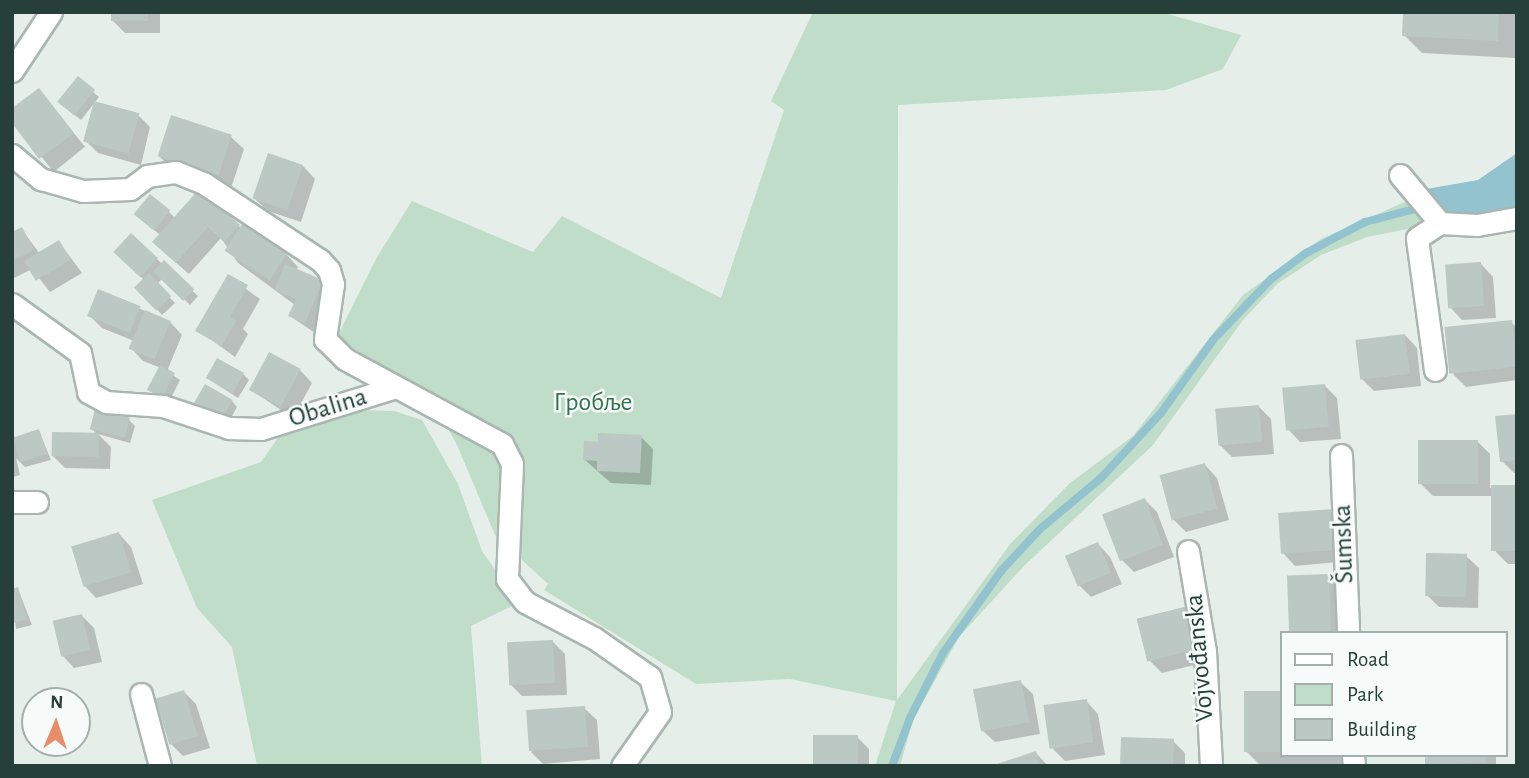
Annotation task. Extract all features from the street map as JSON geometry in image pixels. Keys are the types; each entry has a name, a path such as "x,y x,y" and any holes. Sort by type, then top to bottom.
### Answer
{"street":[{"path":"12,71 51,12"},
{"name":"Obalina","path":"12,155 41,179 83,191 130,189 147,176 176,172 205,184 329,270 333,284 325,339 345,359 393,388"},
{"path":"1407,183 1439,222"},
{"path":"1435,370 1417,238 1439,222 1477,225 1517,218"},
{"name":"Obalina","path":"12,304 80,353 88,393 106,402 163,406 229,428 261,429 393,388"},
{"path":"393,388 463,419 502,444 513,464 508,579 526,602 550,619 594,638 650,677 660,712 622,766"},
{"name":"Šumska","path":"1340,455 1348,631"},
{"path":"12,502 37,502"},
{"name":"Vojvođanska","path":"1188,551 1205,651 1211,766"},
{"path":"141,694 160,766"}],"green space":[{"name":"Гробље","path":"813,12 1161,12 1241,35 1223,69 1166,90 898,105 897,700 1011,543 1070,483 1133,436 1243,295 1321,239 1407,201 1428,225 1367,237 1321,255 1277,284 1243,320 1153,445 1024,566 959,637 913,720 900,766 875,766 896,701 790,679 696,684 544,590 548,584 495,535 457,445 426,388 404,383 337,337 377,257 412,201 533,252 562,216 721,298 784,110 771,101"},
{"path":"356,410 394,411 422,420 458,484 482,551 518,603 471,626 482,766 257,766 232,647 197,608 152,500 261,462 282,432"}],"water":[{"path":"1517,153 1517,208 1479,217 1446,215 1426,189 1478,180"}],"building":[{"path":"111,12 148,12 148,21 111,21"},
{"path":"1403,12 1499,12 1498,41 1402,36"},
{"path":"78,76 95,90 74,115 57,102"},
{"path":"39,88 74,133 39,159 12,123 12,108"},
{"path":"94,101 139,113 129,154 83,142"},
{"path":"171,115 232,135 219,176 158,156"},
{"path":"268,153 303,165 287,210 252,198"},
{"path":"199,189 240,225 224,242 208,227 176,263 152,242"},
{"path":"150,194 170,210 154,231 134,214"},
{"path":"242,224 287,253 270,280 225,251"},
{"path":"22,227 34,250 12,261 12,232"},
{"path":"131,233 158,258 140,277 113,252"},
{"path":"59,240 71,260 36,281 24,261"},
{"path":"164,260 194,289 183,301 153,272"},
{"path":"1481,262 1484,306 1448,308 1445,265"},
{"path":"285,264 323,280 305,323 288,316 296,299 274,290"},
{"path":"149,273 171,296 156,311 134,288"},
{"path":"228,274 248,285 230,317 236,321 222,346 195,331"},
{"path":"98,289 141,306 130,333 87,316"},
{"path":"145,310 171,321 154,360 129,349"},
{"path":"1512,320 1517,367 1449,374 1444,327"},
{"path":"1405,334 1410,374 1360,380 1355,340"},
{"path":"269,352 301,369 281,407 249,390"},
{"path":"217,358 244,373 233,393 206,378"},
{"path":"160,365 175,373 162,398 147,390"},
{"path":"205,384 233,400 221,421 193,405"},
{"path":"1325,384 1329,427 1286,431 1282,388"},
{"path":"1259,405 1262,442 1218,446 1215,409"},
{"path":"95,409 130,418 125,438 90,429"},
{"path":"1517,414 1517,460 1500,462 1495,416"},
{"path":"39,429 47,454 20,462 12,438"},
{"path":"52,432 99,433 99,457 52,456"},
{"path":"598,433 642,435 640,473 597,471 597,461 583,460 584,441 598,442"},
{"path":"1418,440 1478,440 1478,484 1418,484"},
{"path":"1205,463 1217,508 1172,521 1160,475"},
{"path":"1491,485 1517,485 1517,551 1491,551"},
{"path":"1145,498 1163,545 1120,561 1102,514"},
{"path":"1334,509 1337,550 1281,554 1278,513"},
{"path":"119,532 131,572 83,587 71,547"},
{"path":"1098,542 1111,572 1078,586 1065,556"},
{"path":"1426,553 1467,554 1466,597 1425,596"},
{"path":"1329,574 1331,631 1289,631 1287,575"},
{"path":"18,587 27,620 12,623 12,589"},
{"path":"1188,606 1199,649 1147,662 1137,619"},
{"path":"82,614 90,650 61,657 53,621"},
{"path":"553,640 555,683 509,685 507,642"},
{"path":"1021,680 1029,722 981,732 973,689"},
{"path":"184,690 198,736 169,745 155,699"},
{"path":"1244,691 1280,691 1280,752 1244,752"},
{"path":"1087,699 1093,743 1050,749 1043,705"},
{"path":"585,706 588,747 529,751 526,710"},
{"path":"813,735 858,735 858,766 813,766"},
{"path":"1121,737 1174,739 1173,766 1120,766"},
{"path":"1036,751 1041,766 994,766 994,765"},
{"path":"1425,757 1485,757 1485,763 1425,765"}],"waterway":[{"path":"892,766 910,718 943,653 1001,571 1040,529 1101,478 1161,413 1213,340 1271,279 1306,253 1365,222 1423,207"}]}
